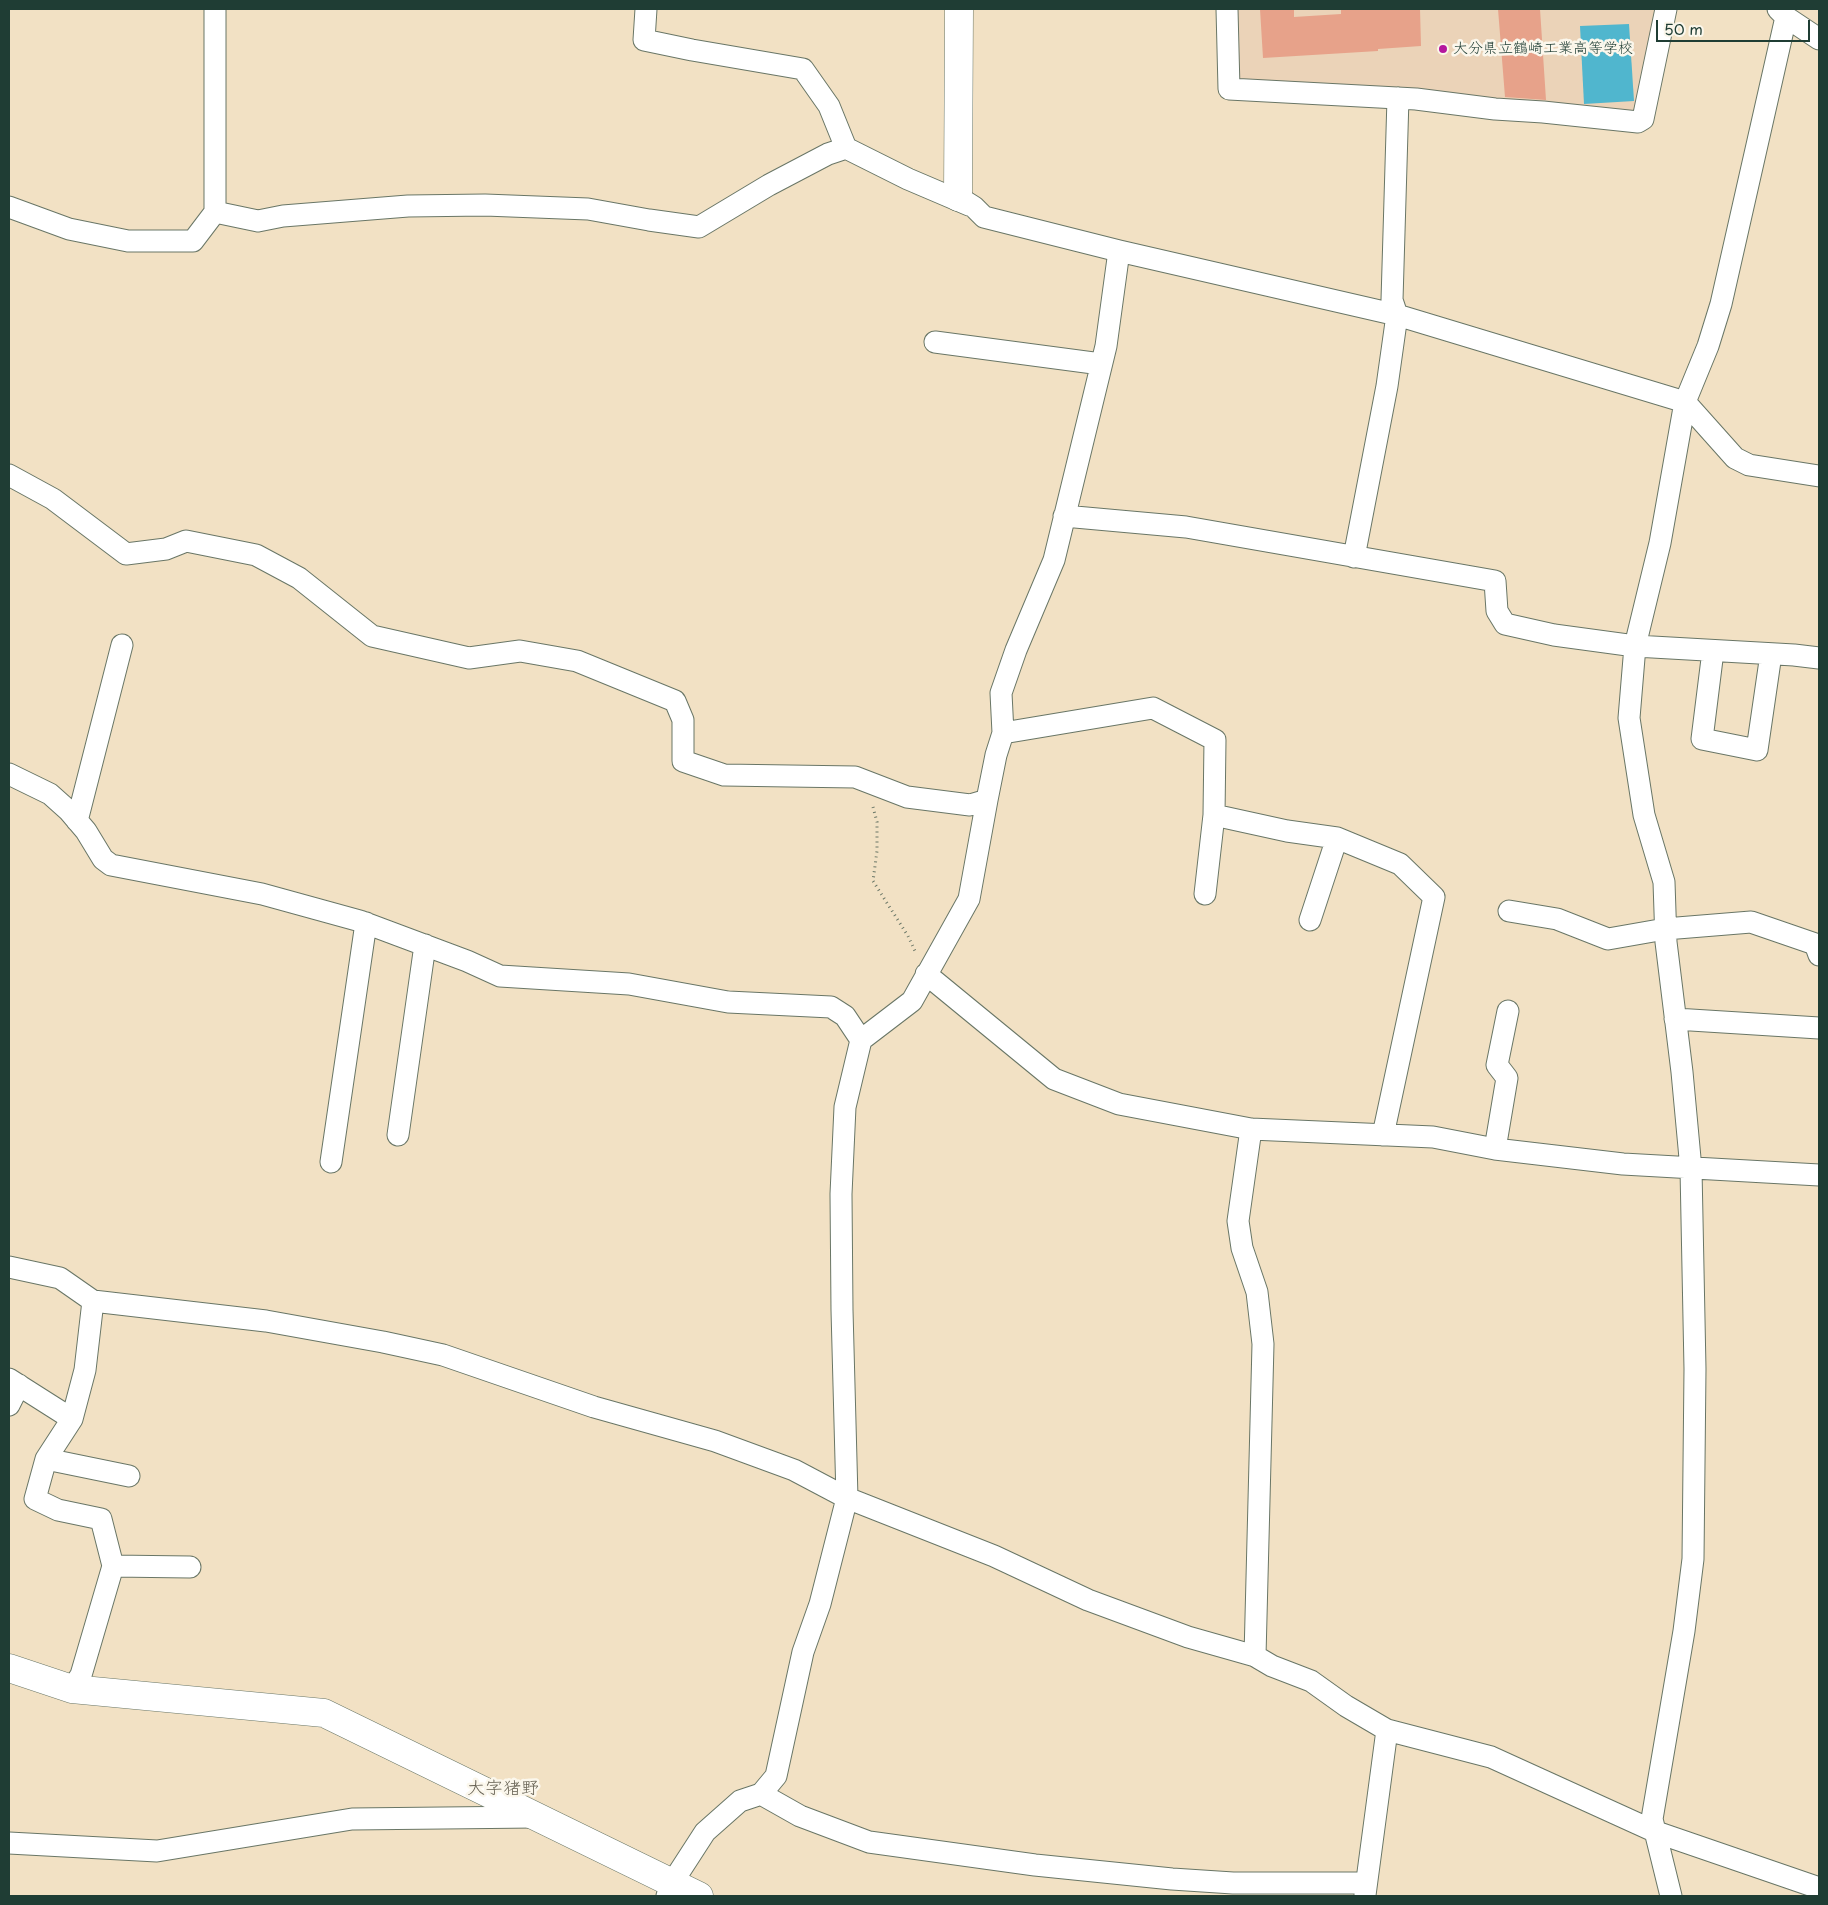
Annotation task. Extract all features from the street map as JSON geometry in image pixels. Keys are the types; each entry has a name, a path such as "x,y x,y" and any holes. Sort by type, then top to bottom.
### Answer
{"street":[{"path":"9,206 69,230 128,241 194,241 215,212 215,9"},
{"path":"646,9 644,40 803,69 829,106 846,148 908,180 966,202 984,217 1118,251 1396,315 1685,402 1735,458 1749,465 1819,476"},
{"path":"959,9 966,202"},
{"path":"1227,9 1229,89 1398,98 1638,122 1643,119 1666,9"},
{"path":"1671,1896 1652,1818 1684,1631 1693,1560 1695,1369 1691,1169 1665,929 1664,882 1644,815 1629,718 1635,646 1660,543 1685,402 1708,346 1721,304 1782,13 1819,39"},
{"path":"1354,557 1387,386 1396,315 1392,300 1398,98"},
{"path":"215,212 258,222 283,216 398,207 485,205 588,209 699,227 769,185 828,154 846,148"},
{"path":"670,1889 705,1832 740,1801 761,1794 776,1776 803,1652 820,1604 847,1498 841,1194 845,1107 861,1040 912,1001 969,899 986,800 1003,733 1001,693 1016,650 1054,560 1106,346 1118,251"},
{"path":"935,342 1101,364"},
{"path":"9,475 53,499 126,554 166,549 186,542 256,555 299,578 372,636 469,658 520,651 577,661 675,701 683,720 683,761 724,775 855,777 907,796 970,804 986,800"},
{"path":"1064,516 1186,527 1495,581 1496,611 1505,624 1554,635 1635,646 1819,658"},
{"path":"77,821 122,645"},
{"path":"1713,651 1702,739 1757,750 1771,654"},
{"path":"1003,733 1153,708 1215,740 1214,815 1205,894"},
{"path":"9,774 50,794 86,831 103,859 111,865 262,894 366,923 467,961 500,976 629,984 728,1002 831,1007 845,1016 861,1040"},
{"path":"1214,815 1287,831 1337,838 1400,864 1434,897 1383,1134"},
{"path":"1310,920 1337,838"},
{"path":"1510,911 1557,919 1608,939 1665,929 1751,922 1818,947"},
{"path":"331,1162 366,923"},
{"path":"398,1135 426,945"},
{"path":"926,974 1054,1079 1119,1104 1250,1128 1433,1137 1495,1149 1623,1164 1819,1175"},
{"path":"1495,1149 1507,1078 1496,1065 1508,1011"},
{"path":"1675,1019 1819,1028"},
{"path":"1250,1128 1238,1221 1242,1248 1257,1292 1263,1344 1255,1656"},
{"path":"9,1267 60,1278 93,1301 266,1321 383,1342 442,1355 594,1407 732,1448 794,1470 847,1498 994,1556 1088,1600 1188,1637 1255,1656 1272,1666 1311,1681 1346,1706 1387,1730 1491,1757 1656,1832 1819,1888"},
{"path":"72,1689 81,1675 113,1566 101,1519 58,1510 35,1499 46,1459 72,1419 85,1370 93,1301"},
{"path":"9,1405 14,1382 72,1419"},
{"path":"46,1459 129,1476"},
{"path":"113,1566 190,1567"},
{"path":"9,1668 72,1689 324,1713 537,1817 670,1889 699,1896"},
{"path":"761,1794 800,1816 869,1842 1035,1865 1172,1879 1233,1884 1366,1889 1387,1730"},
{"path":"9,1843 157,1852 352,1818 537,1817"}],"path":[{"path":"868,782 877,822 877,851 873,881 908,936 926,974"}],"shaded area":[{"name":"大分県立鶴崎工業高等学校","path":"1227,9 1666,9 1643,119 1229,89"}],"water":[{"path":"1629,24 1634,101 1584,104 1580,26"}],"building":[{"path":"1260,9 1294,9 1294,17 1341,14 1341,9 1420,9 1421,46 1378,49 1378,51 1263,58"},
{"path":"1498,9 1540,9 1546,100 1505,97"}],"place":[{"name":"大分県立鶴崎工業高等学校","path":"1443,49"}],"district":[{"name":"大字猪野","path":"503,1789"}]}
